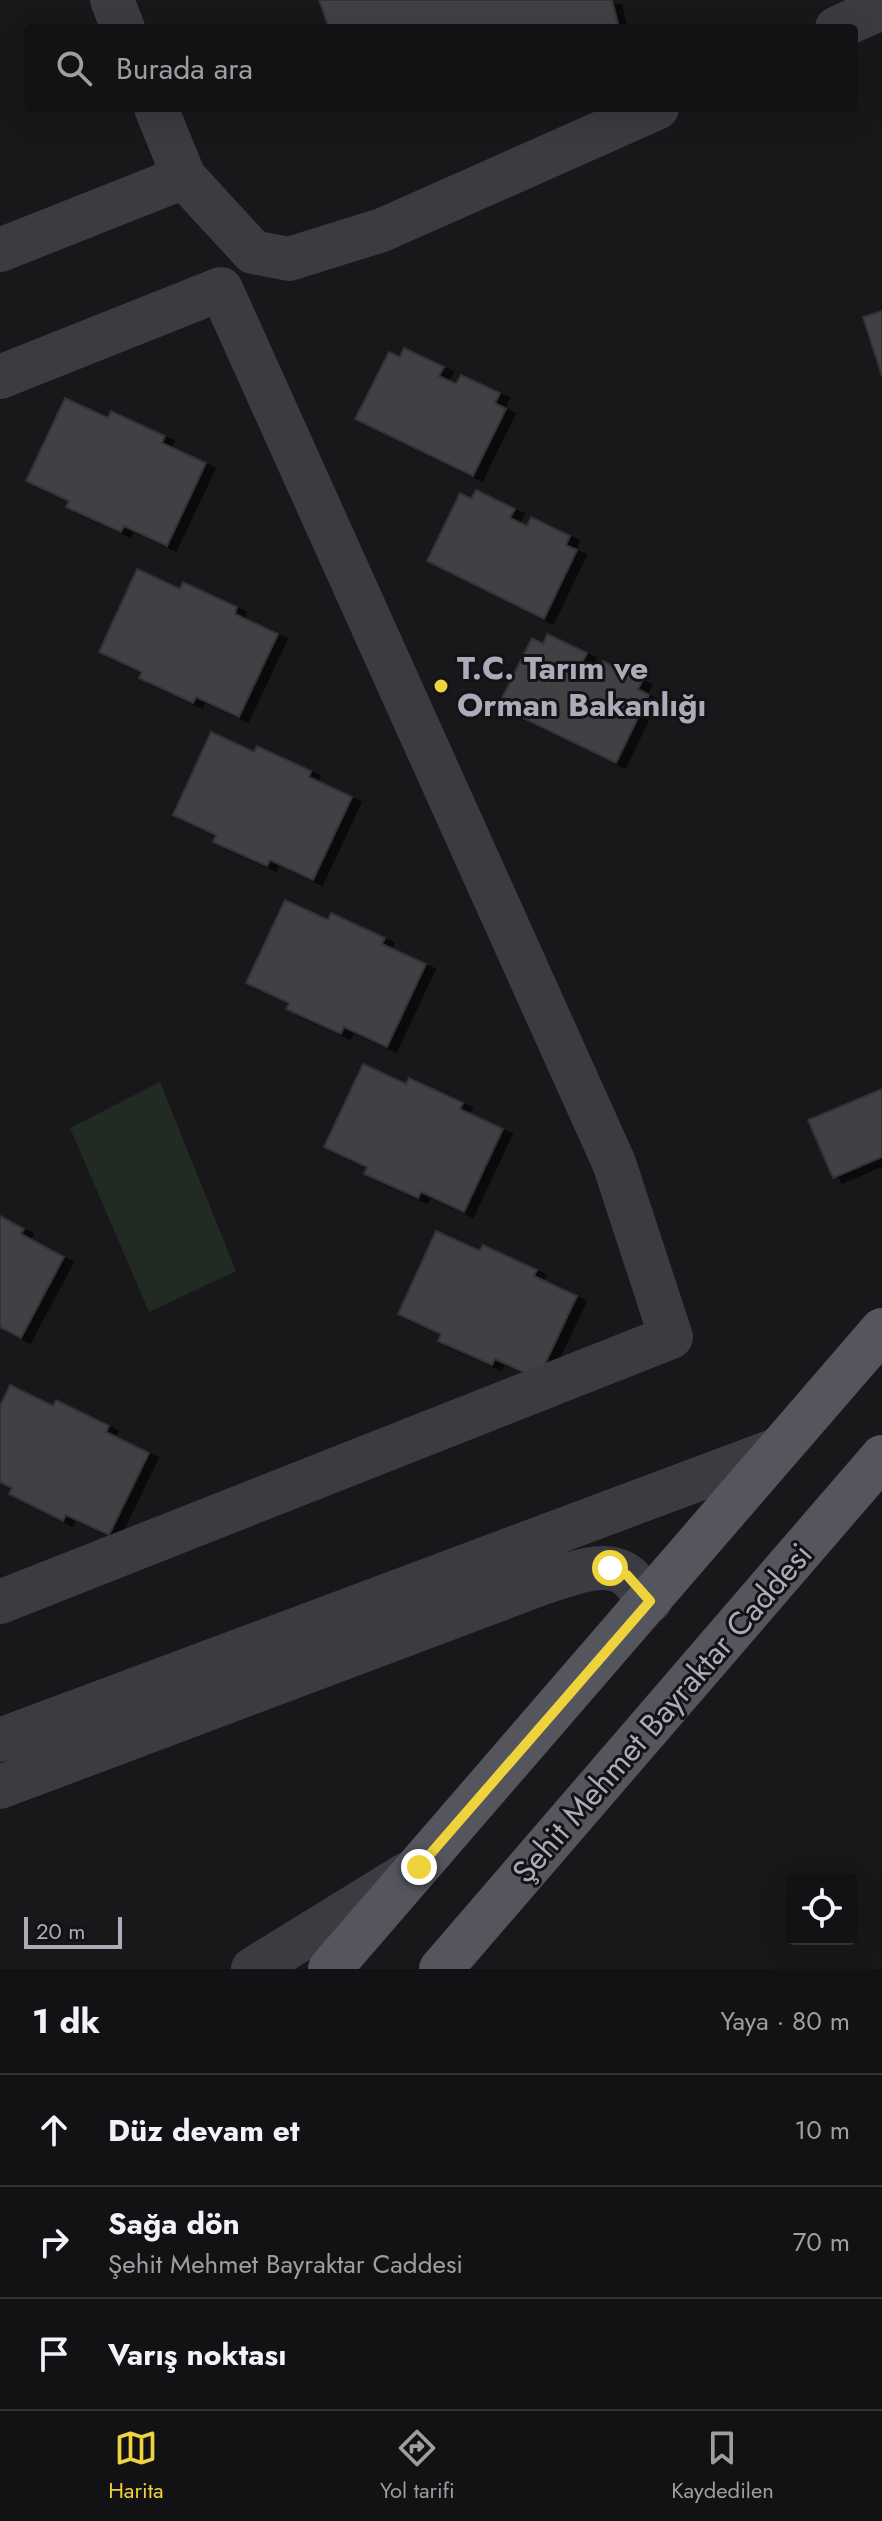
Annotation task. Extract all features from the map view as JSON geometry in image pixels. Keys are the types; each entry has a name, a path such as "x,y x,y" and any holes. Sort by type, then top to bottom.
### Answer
{"main road":[{"path":"330,1969 882,1330"},
{"name":"Şehit Mehmet Bayraktar Caddesi","path":"441,1969 882,1457"}],"street":[{"path":"112,0 121,24"},
{"path":"846,24 882,8"},
{"path":"158,112 184,177 253,252 289,259 382,230 648,112"},
{"path":"0,250 184,177"},
{"path":"0,377 221,289 614,1163 671,1337 0,1602"},
{"path":"0,1740 779,1449"},
{"path":"0,1787 575,1573 610,1568 627,1575 650,1601"},
{"path":"253,1969 419,1867"}],"shaded area":[{"path":"160,1082 236,1271 149,1312 70,1128"}],"building":[{"path":"319,0 612,0 618,24 328,24"},
{"path":"882,311 882,376 863,317"},
{"path":"404,348 444,367 439,376 456,384 461,375 500,393 495,403 506,409 473,476 355,419 389,352 400,357"},
{"path":"65,398 108,418 111,411 165,436 162,443 206,463 167,546 124,526 121,532 66,507 69,501 26,481"},
{"path":"476,490 515,509 510,518 527,526 531,517 570,536 566,545 577,550 544,619 427,561 460,493 471,499"},
{"path":"137,569 180,589 183,582 237,607 235,614 278,634 239,717 196,697 193,703 139,678 142,672 99,652"},
{"path":"547,634 587,653 582,663 599,670 603,661 643,680 638,689 649,695 616,763 498,706 532,638 543,644"},
{"path":"211,732 254,752 257,746 311,771 309,777 352,797 313,880 270,860 267,866 213,842 216,835 173,815"},
{"path":"285,900 328,920 331,913 385,938 382,944 426,964 387,1047 344,1027 341,1034 286,1009 289,1003 246,983"},
{"path":"363,1064 406,1084 409,1078 463,1103 460,1109 503,1129 464,1212 421,1192 418,1198 364,1174 367,1167 324,1147"},
{"path":"882,1089 882,1157 833,1178 808,1120"},
{"path":"0,1216 24,1229 21,1234 64,1257 21,1338 0,1327"},
{"path":"436,1231 480,1251 483,1245 537,1270 534,1276 577,1296 538,1379 495,1359 492,1365 438,1341 441,1334 398,1314"},
{"path":"10,1385 53,1406 56,1400 109,1426 106,1432 149,1453 109,1535 66,1515 63,1521 9,1494 12,1488 0,1482 0,1406"}],"place":[{"name":"T.C. Tarım ve Orman Bakanlığı","path":"441,686"}],"route":[{"path":"419,1867 650,1601 627,1575 610,1568"}]}
